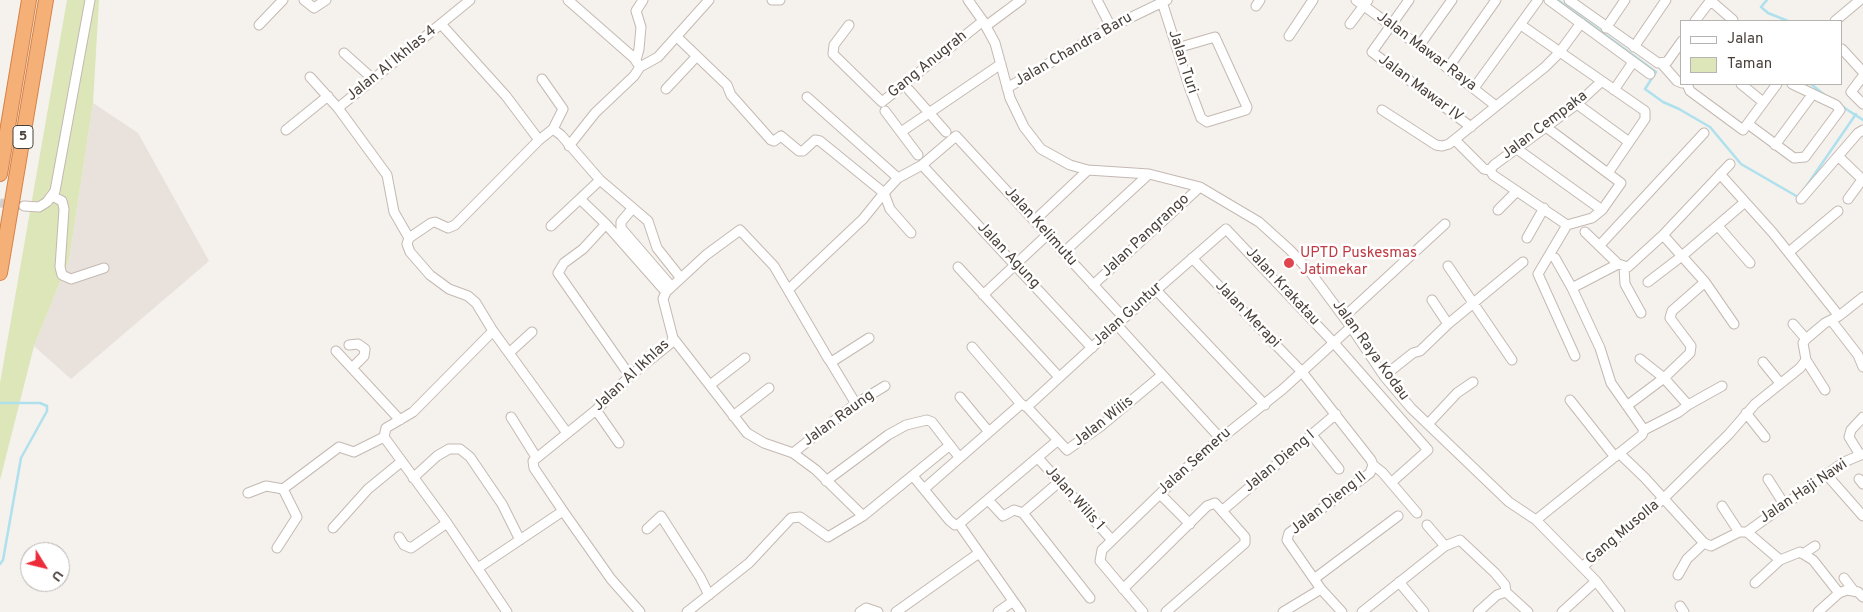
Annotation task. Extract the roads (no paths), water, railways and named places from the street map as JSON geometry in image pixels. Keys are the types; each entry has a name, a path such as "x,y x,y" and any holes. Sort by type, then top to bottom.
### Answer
{"highway":[{"name":"5","path":"0,174 28,0"},
{"name":"5","path":"0,273 46,0"}],"street":[{"path":"24,206 39,207 52,196 90,0"},
{"path":"259,25 283,0"},
{"path":"304,0 314,8 326,0"},
{"name":"Jalan Al Ikhlas 4","path":"470,0 338,108 386,176 394,212 409,238 407,244 410,252 419,264 449,289 468,296 484,314 493,331 566,433"},
{"path":"568,0 638,63"},
{"path":"569,146 594,113 634,76 640,49 640,27 636,11 643,0"},
{"path":"638,63 658,57 709,0"},
{"path":"772,0 780,0"},
{"name":"Jalan Raya Kodau","path":"968,0 985,23 997,48 1008,88 1024,127 1035,143 1056,159 1088,170 1149,174 1200,187 1240,209 1276,237 1311,273 1352,327 1384,376 1428,424 1509,502 1536,520 1596,581 1620,612"},
{"path":"985,23 1021,0"},
{"path":"1097,0 1111,27"},
{"path":"1289,36 1313,0"},
{"path":"1390,25 1409,0"},
{"path":"1419,46 1452,0"},
{"path":"1448,68 1496,0"},
{"path":"1474,88 1522,25 1538,0"},
{"path":"1549,0 1650,74"},
{"path":"1569,0 1580,3 1606,28 1634,47 1664,63 1677,81 1680,82"},
{"path":"1606,28 1625,0"},
{"path":"1634,47 1666,0"},
{"path":"1697,20 1710,0 1733,20"},
{"path":"1836,20 1855,1"},
{"name":"Jalan Chandra Baru","path":"1008,88 1111,27 1159,2"},
{"name":"Jalan Turi","path":"1159,2 1177,48 1190,89 1204,120 1207,122 1242,113 1247,107 1215,38 1177,48"},
{"path":"1350,24 1362,2"},
{"name":"Jalan Mawar Raya","path":"1362,2 1496,106"},
{"name":"Gang Anugrah","path":"849,25 834,45 833,54 882,102 985,23"},
{"path":"441,24 506,96 539,140"},
{"path":"1382,110 1436,145 1442,146 1455,140 1559,53 1581,24"},
{"name":"Jalan Mawar IV","path":"1390,25 1373,49 1374,54 1471,127"},
{"path":"1522,25 1646,115 1608,173"},
{"path":"676,37 727,85 731,95 771,140 774,141 781,136 799,151 803,151 815,140 820,142 884,193 890,209 911,233"},
{"path":"1664,63 1680,43"},
{"path":"1843,50 1863,72"},
{"path":"344,53 374,79"},
{"path":"666,90 697,56"},
{"path":"1614,90 1633,62"},
{"path":"901,132 929,111 1001,64"},
{"path":"310,76 338,108"},
{"path":"1863,76 1851,92 1863,104"},
{"path":"409,238 431,223 435,222 448,228 455,225 539,140 553,129 563,109 542,79"},
{"name":"Jalan Cempaka","path":"1490,170 1577,104 1601,82"},
{"path":"1686,85 1690,91 1742,130 1777,85"},
{"path":"1742,85 1763,102"},
{"path":"1748,124 1794,158 1805,157 1833,122 1839,107 1794,85"},
{"path":"909,90 946,132"},
{"path":"1775,145 1812,95"},
{"path":"286,130 328,96"},
{"path":"807,97 898,178"},
{"path":"1577,104 1629,142"},
{"path":"885,111 918,155"},
{"path":"1546,127 1621,183 1602,210 1592,218 1567,225 1538,274 1576,356"},
{"path":"553,129 561,135 600,180 632,210 648,221 657,248 680,276"},
{"path":"1801,199 1858,133 1863,130"},
{"path":"1600,245 1704,133"},
{"name":"Jalan Kelimutu","path":"922,165 956,136 1124,318"},
{"path":"1455,140 1484,169 1490,170 1493,175 1567,225"},
{"path":"1517,149 1602,210"},
{"path":"1839,157 1863,180 1848,199"},
{"path":"1572,288 1621,266 1634,263 1730,164"},
{"path":"789,288 863,219 898,178 922,165"},
{"name":"Jalan Agung","path":"922,165 1092,348"},
{"path":"1035,220 1088,170"},
{"path":"1063,253 1149,174"},
{"path":"1720,174 1789,252 1835,318 1858,355 1863,367"},
{"path":"551,226 600,180"},
{"name":"Jalan Pangrango","path":"1093,285 1200,187"},
{"path":"1498,210 1517,191"},
{"path":"52,196 62,201 64,209 60,267 62,275 71,280 104,268"},
{"path":"580,199 603,227 669,289"},
{"path":"1648,282 1682,256 1745,202"},
{"path":"1527,238 1544,208"},
{"path":"632,210 621,222 621,228 669,289"},
{"path":"1789,252 1838,211"},
{"path":"1344,317 1445,224"},
{"path":"1718,226 1750,263"},
{"path":"603,227 583,249 564,263 558,273 630,376"},
{"name":"Jalan Guntur","path":"924,489 989,432 1059,377 1220,233 1226,229 1230,232"},
{"path":"669,289 680,276 740,230 774,266 789,288 856,404"},
{"name":"Jalan Krakatau","path":"1230,232 1334,343 1428,450 1392,482"},
{"path":"1585,232 1621,266 1625,284 1640,313"},
{"path":"983,294 1047,234"},
{"path":"1663,235 1705,282 1734,324"},
{"name":"Jalan Merapi","path":"1192,258 1302,372"},
{"path":"1555,258 1572,288 1600,348 1611,383 1644,430"},
{"path":"1384,376 1413,353 1420,351 1448,324 1523,262"},
{"path":"1448,266 1512,360"},
{"path":"958,267 1059,377"},
{"path":"1628,405 1664,378 1690,353 1691,346 1670,318 1672,311 1705,282"},
{"name":"Jalan Al Ikhlas","path":"536,457 596,410 630,376 668,347 673,338 663,299 669,289"},
{"path":"1156,290 1264,405"},
{"path":"1825,390 1806,360 1803,343 1863,298"},
{"path":"1432,300 1448,324"},
{"path":"1793,324 1806,339"},
{"path":"1117,325 1220,438"},
{"name":"Jalan Semeru","path":"1143,612 1100,561 1102,550 1111,539 1220,438 1264,405 1352,327"},
{"path":"493,331 413,412 386,428 384,437 400,462 447,522 507,612"},
{"path":"509,353 532,332"},
{"path":"673,338 733,416 754,438 793,453 816,470 863,516"},
{"path":"830,361 868,338"},
{"path":"349,344 358,344 365,349 364,356 352,368"},
{"name":"Jalan Wilis","path":"972,347 1067,450 1162,375"},
{"path":"336,351 400,420"},
{"path":"710,385 745,358"},
{"path":"1640,359 1664,378 1688,405"},
{"name":"Gang Musolla","path":"1582,567 1664,498 1729,434 1746,413 1800,368 1806,360"},
{"path":"1763,362 1780,383"},
{"name":"Jalan Dieng II","path":"1302,372 1366,452 1373,465 1370,473 1288,536 1288,544 1321,589 1342,612"},
{"path":"1428,424 1457,393 1472,382"},
{"name":"Jalan Raung","path":"793,453 856,404 886,386"},
{"path":"1536,520 1642,435 1644,430 1679,412 1722,386"},
{"path":"733,416 769,388"},
{"path":"960,398 989,432"},
{"path":"1570,400 1617,455 1664,498 1704,543 1688,559 1678,575"},
{"path":"596,410 619,443"},
{"path":"1746,413 1765,437"},
{"name":"Jalan Dieng I","path":"1223,510 1336,414"},
{"path":"511,417 536,457 532,461 534,468 611,579 640,612"},
{"path":"1862,455 1849,437 1851,430 1863,417"},
{"path":"826,481 888,435 906,425 928,420 932,422 959,457"},
{"path":"1312,435 1339,469"},
{"path":"248,493 266,486 283,489 339,447 354,452 384,437"},
{"path":"913,476 955,525 989,501 1057,441"},
{"path":"687,612 749,563 792,518 800,517 828,537 863,516 950,445"},
{"path":"413,478 437,456 449,449 460,449 470,457 502,504 520,540"},
{"name":"Jalan Haji Nawi","path":"1704,543 1711,546 1743,532 1844,462 1862,455"},
{"name":"Jalan Wilis 1","path":"1038,458 1111,539"},
{"path":"333,528 368,489 400,462"},
{"path":"1373,465 1392,482 1417,513"},
{"path":"1826,474 1863,516"},
{"path":"1768,479 1784,504"},
{"path":"1023,513 1060,482"},
{"path":"277,548 297,517 283,489"},
{"path":"1160,494 1190,524"},
{"path":"989,501 1003,516 1014,510 1023,513 1090,598"},
{"path":"1123,589 1212,503 1215,503 1245,537 1245,543 1240,550 1166,612"},
{"path":"1722,506 1743,532 1780,560"},
{"path":"478,568 563,511"},
{"path":"647,529 662,516 709,595"},
{"path":"1314,580 1398,516"},
{"path":"399,537 404,545 411,548 447,522"},
{"path":"959,524 1012,602 1021,612"},
{"path":"1427,525 1445,546"},
{"path":"1362,612 1445,546 1460,540 1495,573 1504,585 1506,592 1528,612"},
{"path":"1803,554 1815,546"},
{"path":"1755,583 1780,560 1795,552 1813,560 1839,594"},
{"path":"896,612 979,553"},
{"path":"1844,578 1854,591 1863,597"},
{"path":"1562,612 1596,581"},
{"path":"1399,582 1424,612"},
{"path":"1283,612 1321,589"},
{"path":"1818,612 1839,594 1847,590 1854,591"},
{"path":"1478,612 1497,595 1506,592"},
{"path":"998,612 1012,602"},
{"path":"860,612 866,608 878,612"}],"waterway":[{"path":"1558,0 1656,72 1645,89 1663,102 1710,127 1741,164 1798,197"},
{"path":"1767,0 1761,7 1768,13 1786,20"},
{"path":"1812,85 1827,97"},
{"path":"1840,105 1863,120"},
{"path":"1803,191 1856,114"},
{"path":"0,403 40,403 47,406 47,411 21,458 3,560 0,564"}],"tunnel":[{"path":"0,203 24,206"}],"place":[{"name":"UPTD Puskesmas Jatimekar","path":"1289,263"}]}
